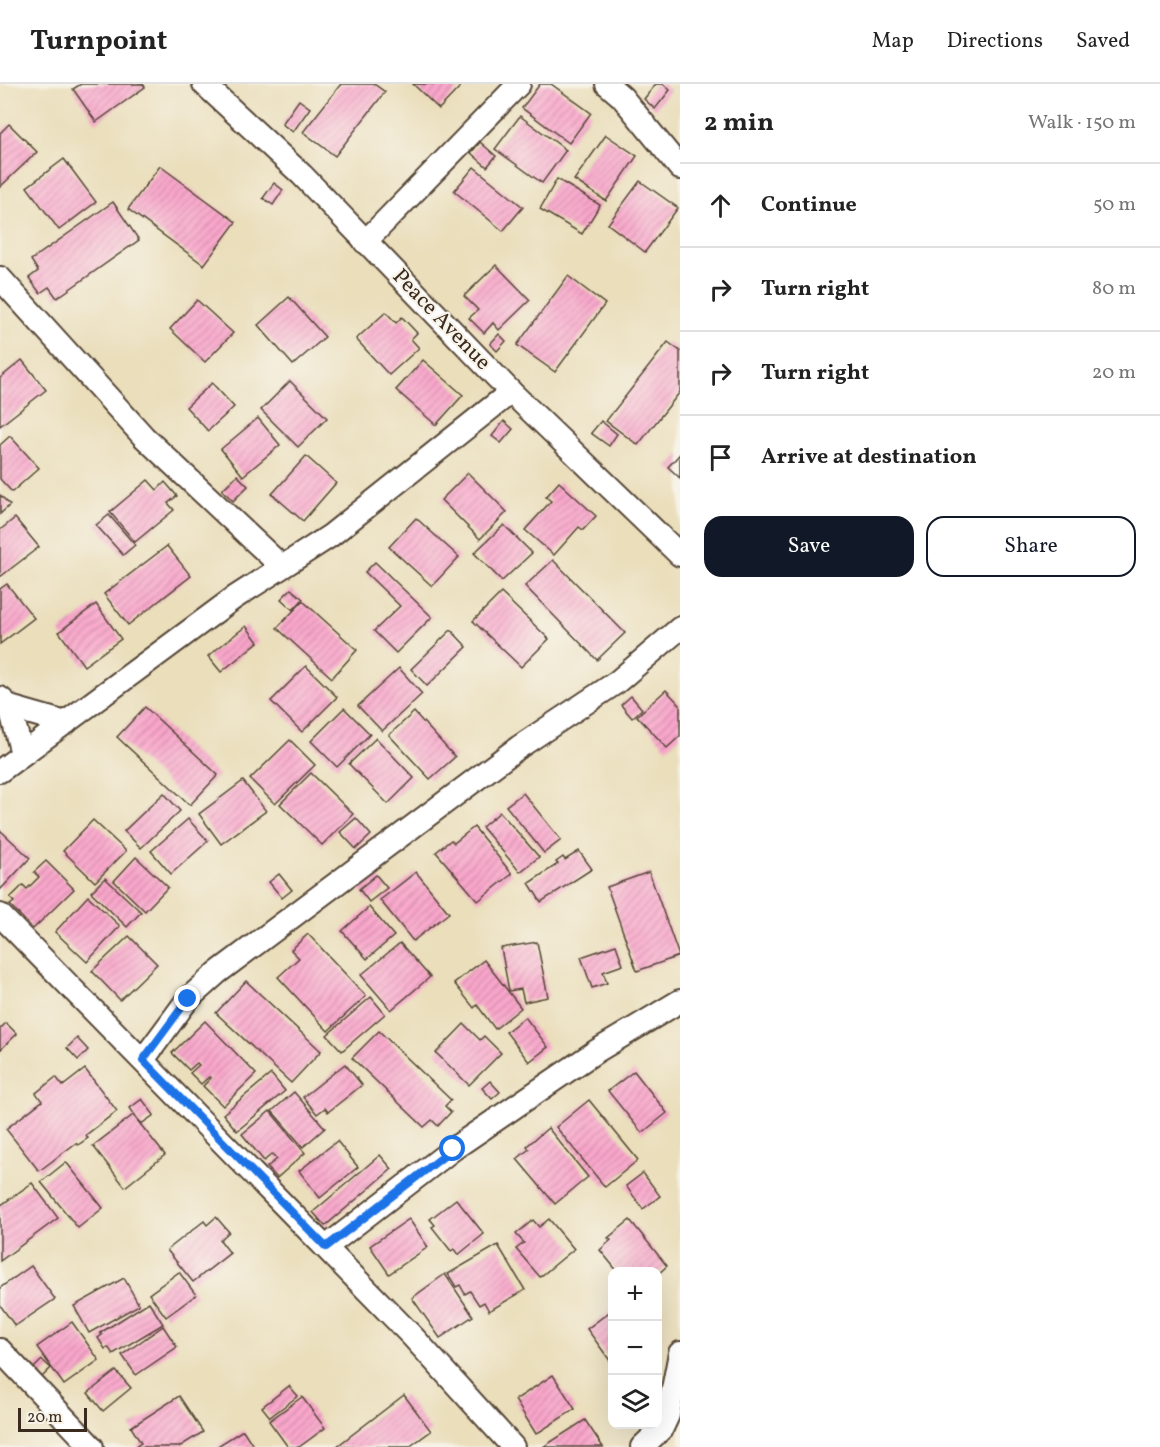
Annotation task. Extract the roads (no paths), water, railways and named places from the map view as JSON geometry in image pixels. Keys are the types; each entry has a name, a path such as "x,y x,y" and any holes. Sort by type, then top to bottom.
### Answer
{"street":[{"name":"Peace Avenue","path":"204,84 302,175 511,392 680,555"},
{"path":"365,242 519,84"},
{"path":"607,84 622,97 680,168"},
{"path":"0,278 144,437 281,566"},
{"path":"0,771 281,566 330,536 511,392"},
{"path":"143,1060 188,999 217,973 519,747 617,682 680,628"},
{"path":"5,702 66,723"},
{"path":"5,702 22,754"},
{"path":"0,915 413,1337 513,1447"},
{"path":"326,1247 453,1149 595,1052 680,1001"},
{"path":"0,1350 92,1447"},
{"path":"642,1447 662,1428 668,1415 680,1353"}]}
